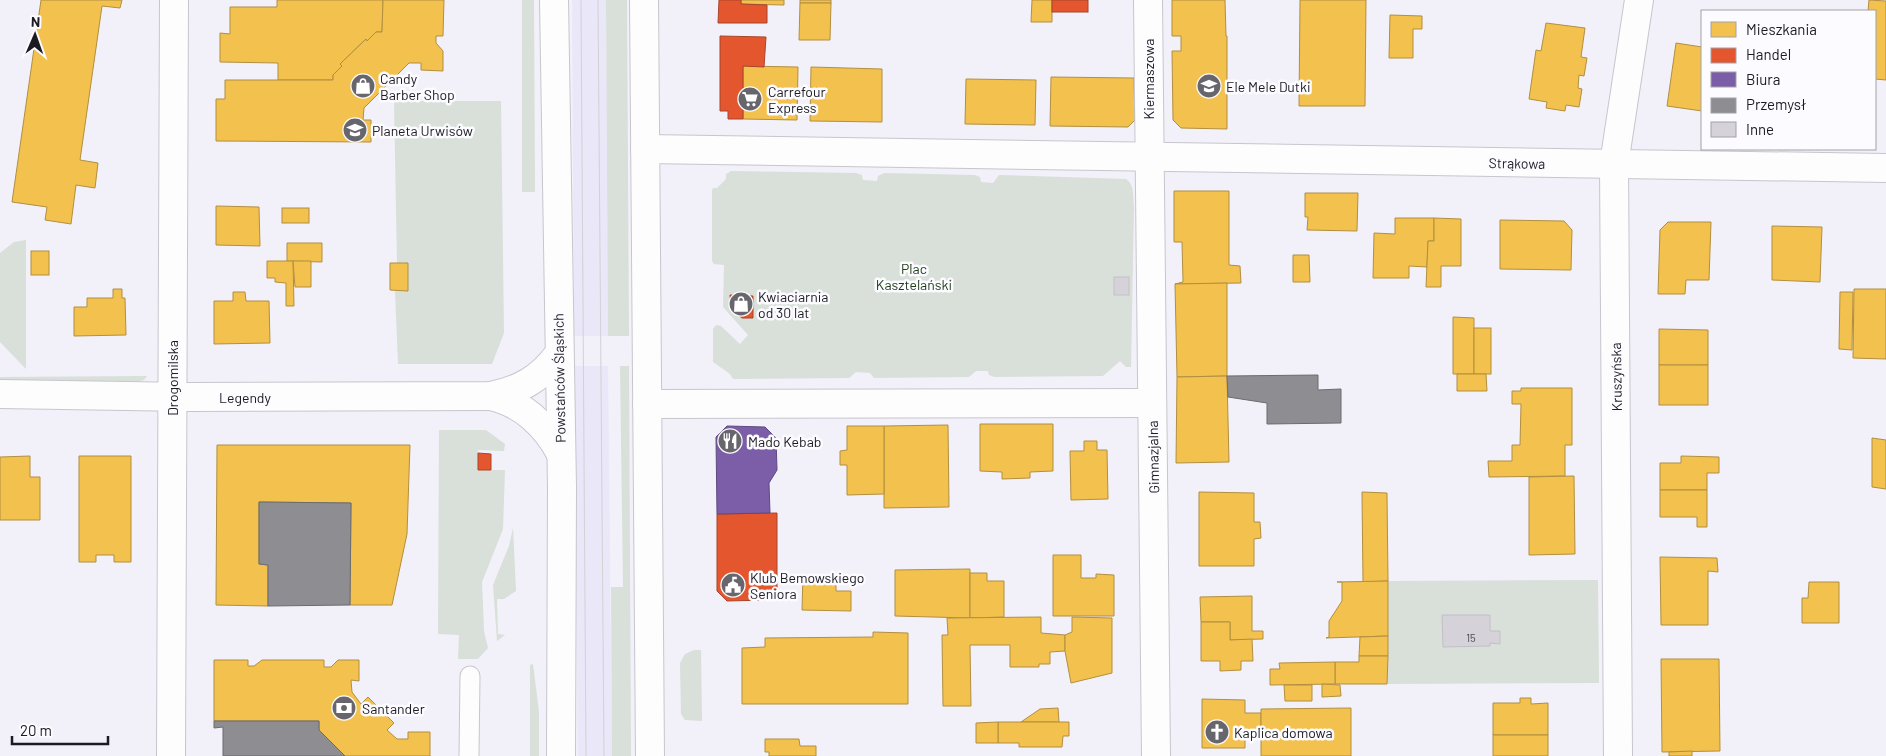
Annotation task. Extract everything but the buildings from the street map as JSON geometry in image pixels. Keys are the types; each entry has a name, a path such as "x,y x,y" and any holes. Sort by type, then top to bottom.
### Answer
{"street":[{"name":"Drogomilska","path":"171,756 174,0"},
{"name":"Powstańców Śląskich","path":"554,0 560,454 561,756"},
{"path":"644,0 650,756"},
{"name":"Kiermaszowa","path":"1148,0 1148,157"},
{"name":"Kruszyńska","path":"1618,756 1614,164 1638,0"},
{"path":"645,149 1148,157"},
{"name":"Strąkowa","path":"1148,157 1886,168"},
{"name":"Gimnazjalna","path":"1148,157 1156,756"},
{"name":"Legendy","path":"0,394 172,397 491,396 509,392 531,382 548,368 558,355"},
{"name":"Legendy","path":"491,396 504,399 515,405 542,425 553,438 560,454"},
{"path":"647,404 1152,403"}],"lane":[{"path":"469,756 470,676"}],"shaded area":[{"path":"572,0 606,0 608,336 574,336"},
{"path":"574,366 608,366 612,756 578,756"}],"green space":[{"path":"522,0 534,0 535,192 522,192"},
{"path":"606,0 627,0 629,336 608,336"},
{"path":"394,101 501,101 504,333 492,364 398,364 395,291 408,290 408,263 397,263"},
{"name":"Plac Kasztelański","path":"731,171 856,173 862,175 863,180 877,181 878,176 884,173 975,175 980,177 981,182 993,183 999,175 1126,179 1131,184 1134,207 1131,367 1126,367 1120,361 1103,376 994,377 989,375 988,371 976,371 969,377 874,378 870,373 856,372 849,378 733,379 730,374 713,362 713,329 716,325 721,326 740,344 748,335 723,307 724,265 714,264 712,261 712,190 717,188 726,179 726,174"},
{"path":"26,240 26,369 0,342 0,253 14,242"},
{"path":"620,366 629,366 631,756 612,756 611,587 623,587"},
{"path":"147,376 144,380 132,383 0,384 0,377"},
{"path":"439,430 486,430 505,444 504,451 478,450 478,470 505,470 503,529 482,582 484,631 488,648 478,659 458,659 459,635 438,634"},
{"path":"513,528 516,591 504,599 497,599 498,634 505,635 497,641 493,585 509,546"},
{"path":"1598,580 1599,683 1387,684 1388,581"},
{"path":"694,650 701,650 702,721 685,720 681,714 680,663 685,654"},
{"path":"533,664 539,712 539,756 530,756 530,665"}],"tram line":[{"path":"581,0 586,756"},
{"path":"598,0 604,756"}],"place":[{"name":"Candy Barber Shop","path":"363,86"},
{"name":"Ele Mele Dutki","path":"1209,86"},
{"name":"Carrefour Express","path":"750,99"},
{"name":"Planeta Urwisów","path":"355,130"},
{"name":"Kwiaciarnia od 30 lat","path":"741,304"},
{"name":"Mado Kebab","path":"730,441"},
{"name":"Klub Bemowskiego Seniora","path":"733,585"},
{"name":"Santander","path":"344,708"},
{"name":"Kaplica domowa","path":"1217,732"}]}
